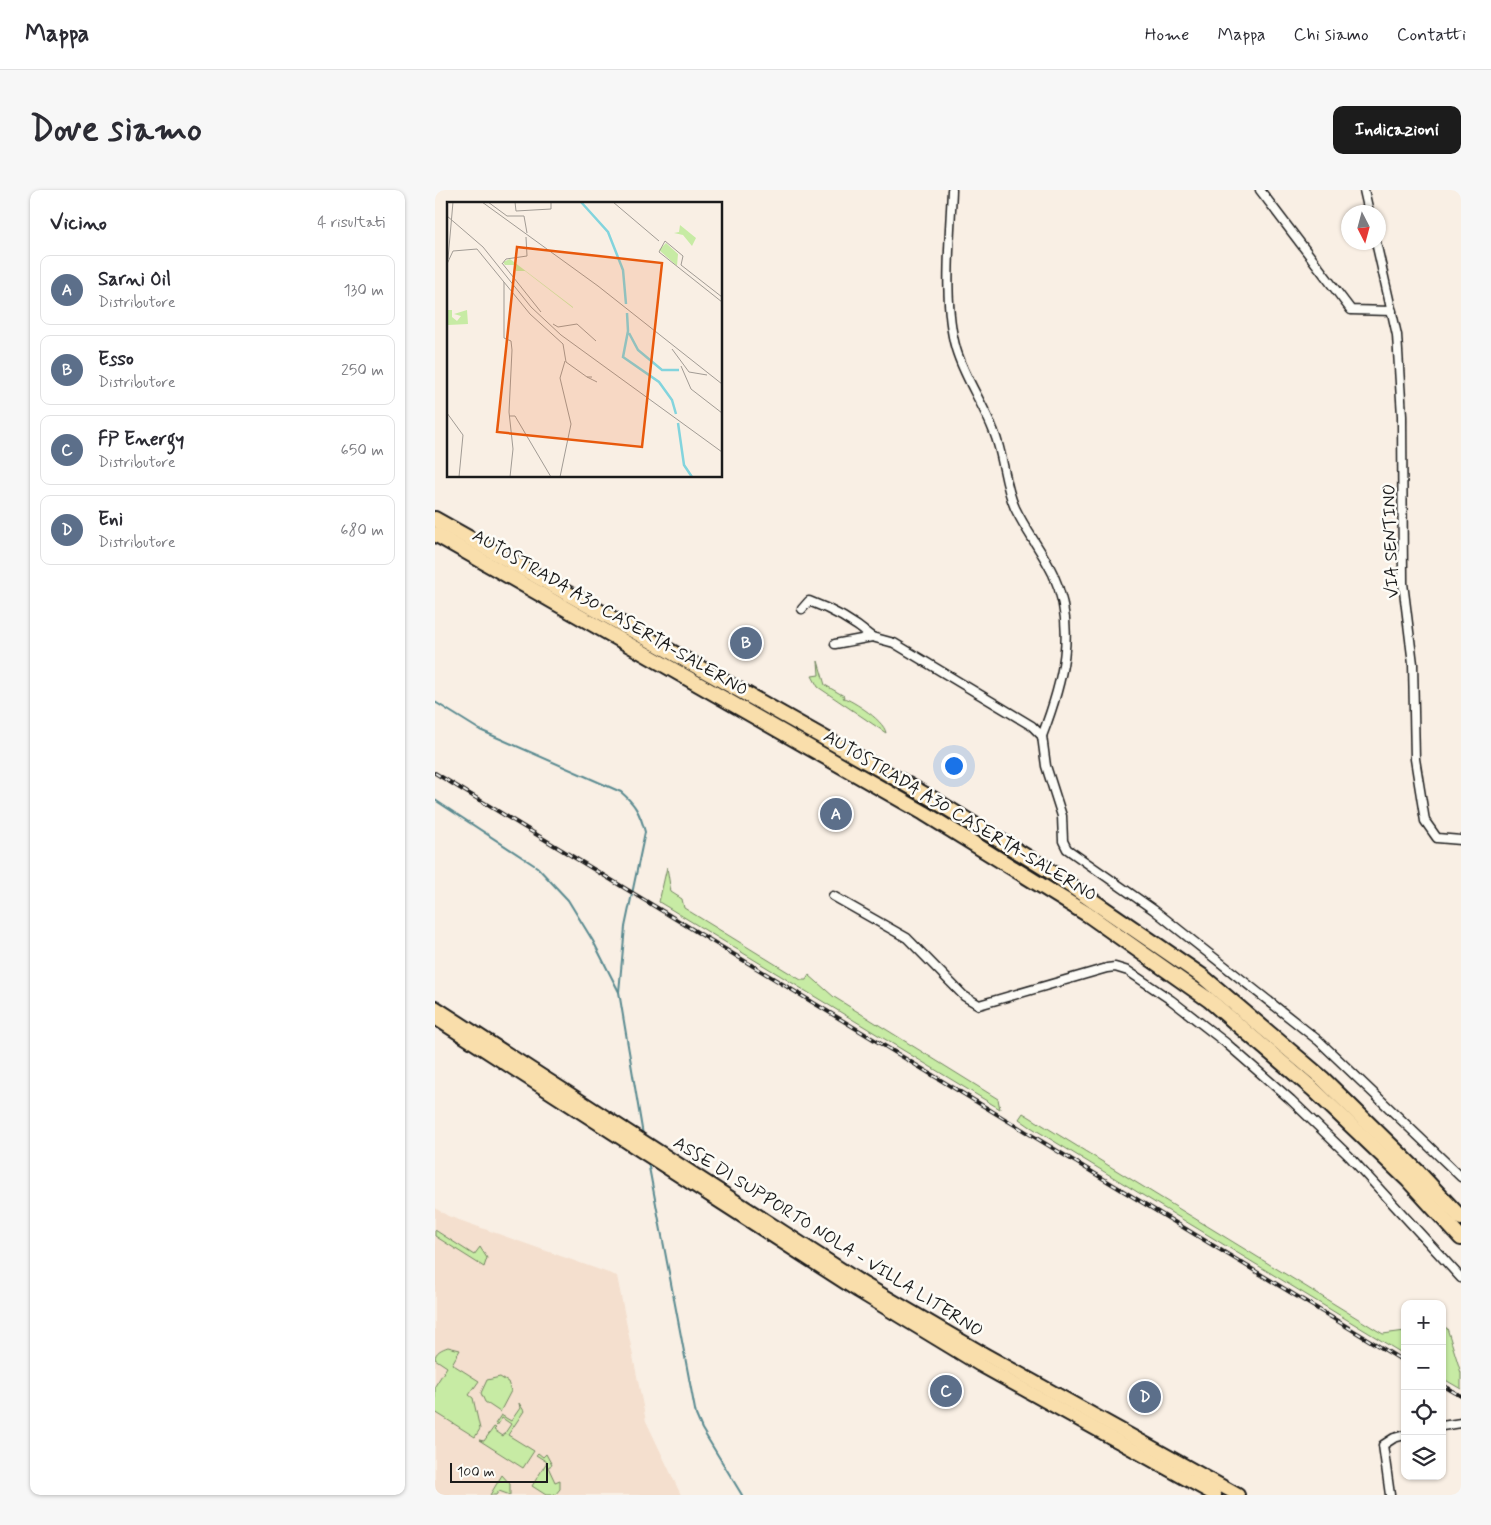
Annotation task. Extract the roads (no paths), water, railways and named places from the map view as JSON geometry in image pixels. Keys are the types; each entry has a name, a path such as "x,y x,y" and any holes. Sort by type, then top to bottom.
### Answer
{"highway":[{"name":"AUTOSTRADA A30 CASERTA-SALERNO","path":"435,519 923,793 1048,870 1202,976 1322,1078 1418,1172 1461,1218"},
{"name":"AUTOSTRADA A30 CASERTA-SALERNO","path":"435,534 924,813 1087,914 1209,1000 1314,1090 1408,1180 1461,1238"},
{"path":"435,999 518,1061"},
{"name":"ASSE DI SUPPORTO NOLA - VILLA LITERNO","path":"435,1008 518,1061 607,1124"},
{"name":"ASSE DI SUPPORTO NOLA - VILLA LITERNO","path":"435,1018 607,1124 785,1245 980,1365 1215,1495"},
{"name":"ASSE DI SUPPORTO NOLA - VILLA LITERNO","path":"683,1174 864,1284 1027,1378 1238,1495"}],"street":[{"path":"952,190 950,299 956,348 995,434 1010,496 1053,575 1064,612 1066,654 1057,693 1042,736 1046,766 1062,816 1063,841 1067,849 1154,910 1319,1041 1461,1177"},
{"path":"1260,190 1351,310 1392,311"},
{"path":"1364,190 1367,205"},
{"name":"VIA SENTINO","path":"1378,250 1397,336 1403,416 1403,580 1413,664 1413,732 1417,776 1425,820 1435,836 1461,840"},
{"path":"802,609 809,601 822,606 872,637 894,643 1016,715 1042,736"},
{"path":"835,644 872,637"},
{"path":"833,896 907,938 964,996 979,1005 1107,968 1115,967 1128,971 1171,1000 1226,1043 1291,1100 1356,1163 1461,1278"},
{"path":"1446,1425 1461,1422"},
{"path":"1390,1495 1383,1445 1401,1436"}],"waterway":[{"path":"435,702 480,730 621,792 639,814 645,832 625,927 619,992 643,1135"},
{"path":"435,800 537,867 568,900 593,941 619,992"},
{"path":"648,1162 696,1415 702,1429 742,1495"}],"railway":[{"path":"435,773 1401,1360"},
{"path":"1446,1387 1461,1396"}],"place":[{"name":"Esso","path":"746,643"},
{"name":"Sarni Oil","path":"836,814"},
{"name":"FP Energy","path":"946,1391"},
{"name":"Eni","path":"1145,1397"}]}
